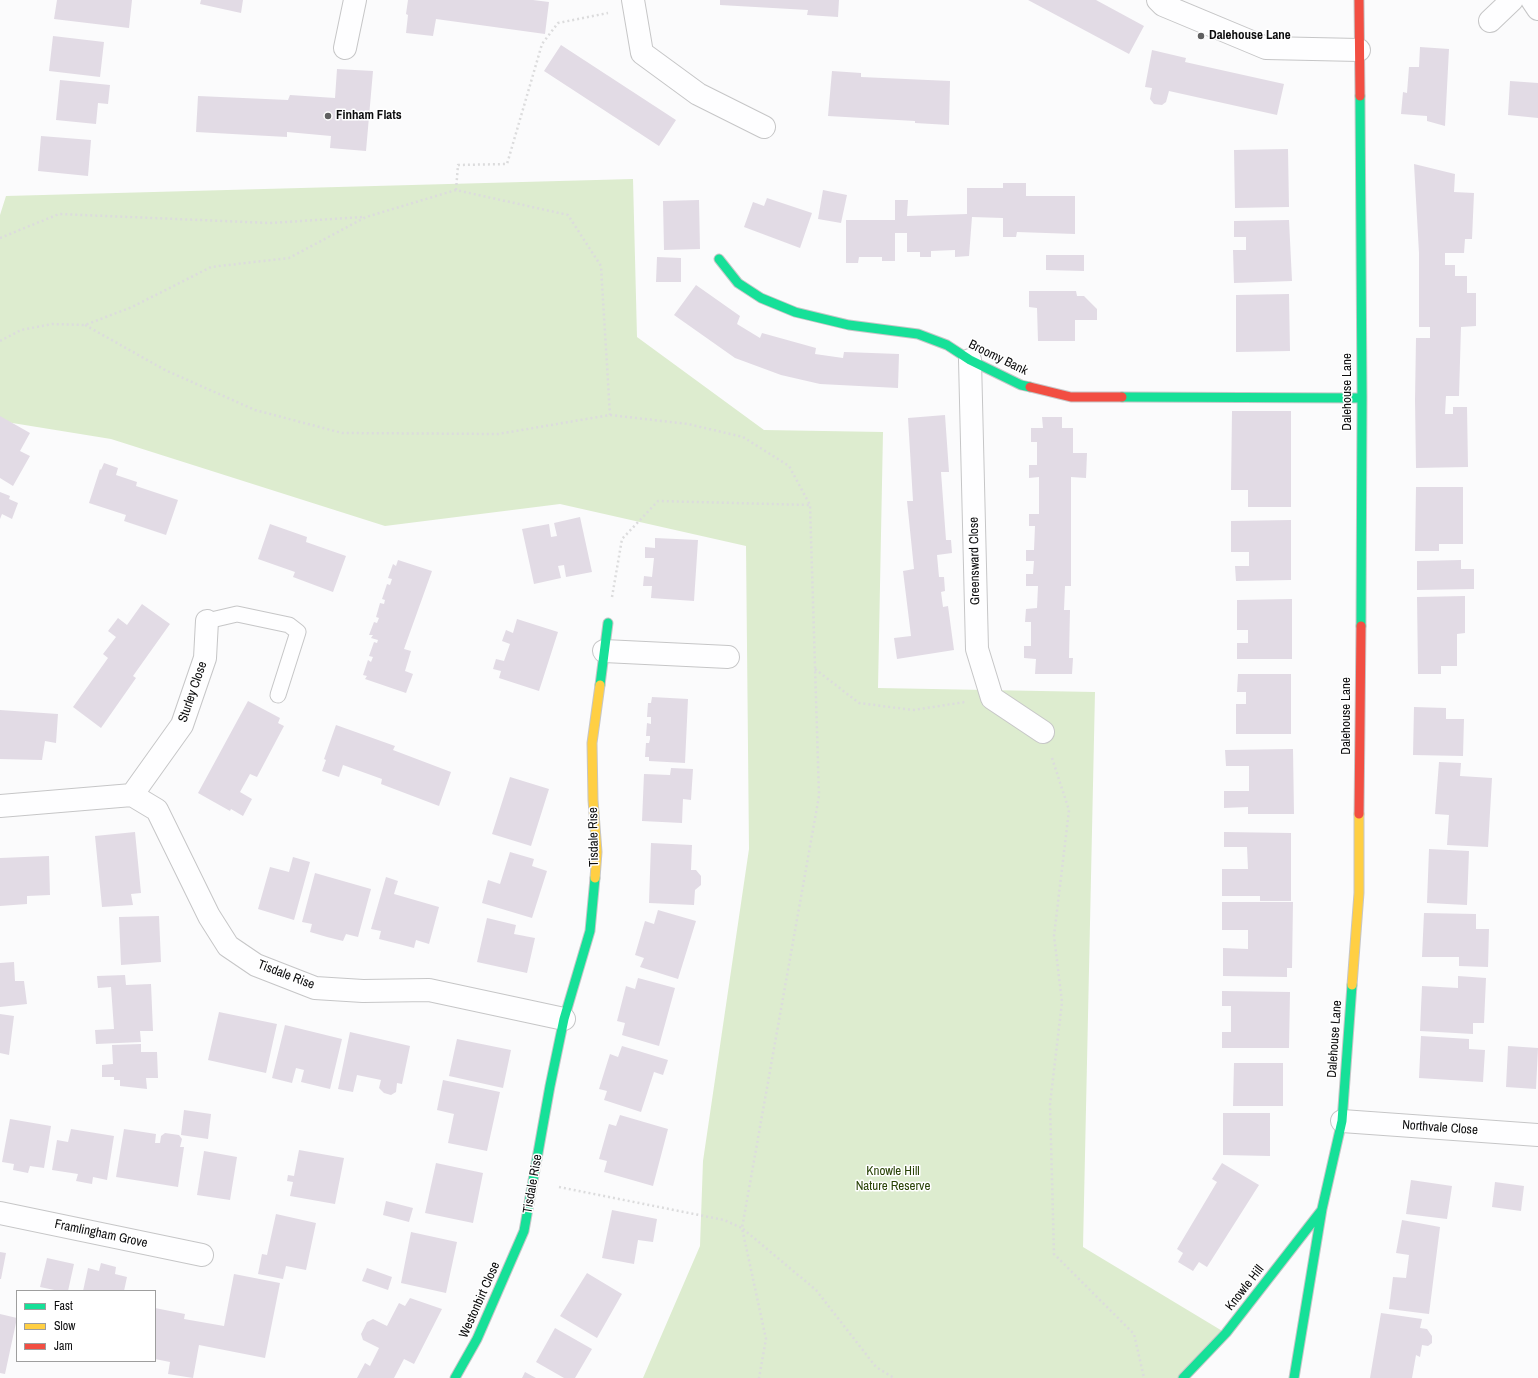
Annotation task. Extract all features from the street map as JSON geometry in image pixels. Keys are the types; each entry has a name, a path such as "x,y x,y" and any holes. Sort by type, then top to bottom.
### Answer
{"street":[{"path":"345,48 354,0"},
{"path":"1158,0 1163,5 1266,48 1359,50"},
{"name":"Dalehouse Lane","path":"1294,1378 1322,1209 1342,1121 1359,892 1362,398 1359,0"},
{"path":"1490,21 1512,0"},
{"path":"1532,0 1538,9"},
{"path":"634,4 642,53 698,94 764,127"},
{"name":"Broomy Bank","path":"719,260 738,283 761,298 795,312 849,325 918,334 948,345 970,360 1021,385 1071,397 1362,398"},
{"name":"Greensward Close","path":"970,360 977,649 992,698"},
{"name":"Sturley Close","path":"132,795 182,725 204,658 207,621"},
{"name":"Tisdale Rise","path":"524,1231 550,1086 564,1019 590,931 597,852 593,800 592,743 608,623"},
{"path":"604,652 728,657"},
{"path":"992,698 1043,732"},
{"path":"0,806 132,795"},
{"name":"Tisdale Rise","path":"132,795 157,810 209,916 228,946 256,965 315,988 363,991 429,990 564,1019"},
{"name":"Northvale Close","path":"1342,1121 1538,1135"},
{"name":"Knowle Hill","path":"1183,1378 1226,1332 1322,1209"},
{"name":"Framlingham Grove","path":"0,1213 202,1255"},
{"name":"Westonbirt Close","path":"455,1378 477,1339 524,1231"}],"lane":[{"path":"207,621 237,614 289,625 298,632 278,695"}],"path":[{"path":"456,190 458,165 508,164 542,44 558,23 634,4"},
{"path":"0,341 21,330 52,324 85,325 132,307 211,267 289,258 366,217 456,190 568,215 601,266 610,415"},
{"path":"0,238 59,214 270,223 366,217"},
{"path":"85,325 165,370 256,410 342,433 498,434 610,415 688,424 743,437 789,466 810,505 819,796 742,1228 766,1339 759,1378"},
{"path":"608,623 622,539 658,501 810,505"},
{"path":"815,669 859,703 913,710 992,698"},
{"path":"1043,732 1069,810 1054,936 1062,1002 1050,1104 1054,1254 1134,1334 1144,1378"},
{"path":"534,1182 724,1220 742,1228 816,1290 876,1367 894,1378"}],"green space":[{"name":"Knowle Hill Nature Reserve","path":"633,179 637,337 764,430 883,432 878,688 1095,692 1083,1247 1224,1332 1179,1378 643,1378 700,1246 703,1161 749,849 746,546 560,504 385,526 111,439 0,421 0,215 6,196"}],"building":[{"path":"57,0 132,0 129,28 54,19"},
{"path":"201,0 243,0 241,13 200,4"},
{"path":"408,0 533,0 549,2 545,34 436,19 433,36 406,33"},
{"path":"720,0 839,0 838,17 807,15 808,10 720,5"},
{"path":"1028,0 1096,0 1144,26 1129,54"},
{"path":"53,36 104,42 100,77 49,71"},
{"path":"561,45 676,120 659,146 544,71"},
{"path":"1420,47 1449,49 1445,126 1427,121 1427,116 1401,114 1403,92 1407,93 1409,67 1419,67"},
{"path":"1152,50 1186,58 1185,62 1284,84 1277,115 1169,91 1166,102 1162,105 1154,104 1150,99 1152,88 1145,87"},
{"path":"337,69 373,71 366,151 330,148 331,136 287,132 287,137 196,132 198,96 288,100 290,95 335,98"},
{"path":"832,71 861,73 861,77 950,81 949,125 915,123 915,121 828,116"},
{"path":"60,80 110,85 108,104 98,103 96,124 56,120"},
{"path":"1510,81 1538,83 1538,118 1508,115"},
{"path":"41,136 91,140 88,176 38,171"},
{"path":"1288,149 1289,207 1235,208 1234,150"},
{"path":"1414,164 1455,174 1454,192 1474,193 1472,239 1465,239 1464,253 1445,253 1445,265 1455,265 1455,276 1467,276 1467,293 1476,293 1476,326 1461,327 1459,396 1446,396 1445,414 1453,414 1453,407 1467,407 1468,467 1416,468 1416,338 1430,338 1430,327 1419,327 1419,253"},
{"path":"1003,183 1026,183 1026,196 1075,196 1075,234 1017,232 1016,237 1003,237 1003,218 972,217 969,256 955,257 955,250 931,251 931,257 920,257 920,252 907,252 907,233 895,233 895,261 882,261 882,257 859,257 858,263 846,263 846,220 895,220 895,200 908,200 907,216 967,214 967,188 1003,188"},
{"path":"823,190 847,195 841,223 818,219"},
{"path":"767,198 812,213 800,248 744,227 753,202 764,206"},
{"path":"699,200 700,249 664,250 663,201"},
{"path":"1289,220 1292,281 1234,283 1233,250 1246,250 1246,237 1234,237 1234,221"},
{"path":"1046,255 1084,255 1084,271 1046,270"},
{"path":"657,257 681,258 681,282 656,282"},
{"path":"696,285 740,316 737,324 760,338 762,333 816,348 815,354 843,358 844,352 899,354 898,388 820,384 781,375 735,358 674,315"},
{"path":"1029,291 1076,291 1077,296 1084,296 1097,309 1097,320 1075,320 1075,341 1038,341 1037,308 1029,307"},
{"path":"1289,294 1290,351 1236,352 1236,295"},
{"path":"1232,411 1291,411 1291,507 1248,507 1248,490 1231,490"},
{"path":"945,415 949,472 941,472 946,540 951,540 952,553 937,555 939,577 944,577 945,591 941,592 943,607 948,606 954,650 897,659 894,638 911,636 903,571 914,569 907,501 913,501 908,418"},
{"path":"0,416 30,433 20,451 30,456 13,486 0,478"},
{"path":"1042,417 1062,417 1062,428 1073,428 1073,453 1087,453 1086,478 1071,477 1071,586 1065,586 1064,610 1070,610 1069,658 1073,658 1072,674 1035,674 1036,659 1024,658 1024,646 1031,646 1031,622 1025,622 1026,609 1037,608 1038,586 1026,586 1026,574 1033,574 1034,561 1026,561 1026,550 1034,550 1035,526 1029,526 1029,514 1039,514 1039,477 1029,478 1029,465 1037,465 1037,442 1031,442 1031,428 1043,428"},
{"path":"104,463 118,468 116,475 137,482 136,486 178,500 166,535 124,521 126,515 89,503 100,469 101,470"},
{"path":"1416,487 1463,487 1463,544 1439,544 1439,551 1415,551"},
{"path":"0,492 10,496 9,499 18,503 12,519 2,514 0,519"},
{"path":"580,517 592,572 566,577 564,565 558,566 561,578 534,584 522,529 549,524 551,537 557,536 554,523"},
{"path":"1291,520 1291,580 1236,581 1235,566 1249,566 1249,552 1231,552 1231,521"},
{"path":"270,524 307,537 306,542 346,556 333,592 293,577 295,572 258,559"},
{"path":"655,538 698,540 694,601 651,598 652,586 643,586 644,576 652,577 654,558 645,558 645,547 655,548"},
{"path":"398,560 432,571 404,649 411,651 405,671 413,674 406,693 365,679 367,676 363,675 368,660 371,662 373,657 369,656 374,642 377,643 378,640 371,638 373,635 369,635 374,622 377,623 379,618 376,617 380,603 384,604 385,600 382,599 387,584 390,585 392,579 388,578 393,564 396,566"},
{"path":"1461,560 1461,569 1474,569 1474,589 1417,590 1417,561"},
{"path":"1465,596 1465,633 1457,634 1457,666 1441,666 1441,674 1418,674 1417,597"},
{"path":"1292,599 1292,659 1237,659 1237,643 1248,643 1248,630 1237,630 1237,600"},
{"path":"142,604 170,624 133,676 136,678 101,728 73,707 108,658 103,654 116,637 108,631 118,618 127,625"},
{"path":"517,619 558,632 539,691 499,678 501,671 493,669 496,659 504,661 510,644 502,641 506,630 513,633"},
{"path":"1238,674 1291,674 1291,734 1236,734 1236,704 1246,704 1246,692 1237,692"},
{"path":"652,697 688,699 685,763 649,761 649,757 645,757 646,743 649,743 650,739 650,736 646,736 647,723 651,724 651,717 647,717 648,703 651,703"},
{"path":"248,701 280,718 278,723 284,726 257,777 250,774 240,792 252,799 243,816 231,809 230,811 198,793"},
{"path":"1414,707 1446,708 1446,719 1464,719 1463,756 1413,755"},
{"path":"0,710 58,714 56,743 45,741 42,760 0,759"},
{"path":"336,725 395,746 393,750 451,772 439,806 381,784 382,779 343,765 339,777 322,771 326,760 324,759"},
{"path":"1293,749 1294,814 1248,814 1248,807 1224,808 1224,791 1249,791 1249,766 1226,766 1225,750"},
{"path":"1439,762 1461,763 1460,776 1492,778 1488,847 1447,845 1449,815 1435,814"},
{"path":"671,768 693,769 691,800 683,799 682,823 642,821 644,774 670,775"},
{"path":"510,777 549,789 531,846 492,834"},
{"path":"135,832 141,893 131,894 133,905 102,907 95,836"},
{"path":"1224,832 1291,833 1291,901 1260,901 1260,896 1222,896 1222,869 1248,869 1247,847 1224,847"},
{"path":"651,843 692,845 691,870 696,870 701,876 701,885 695,890 694,905 649,903"},
{"path":"1429,849 1469,851 1467,905 1427,903"},
{"path":"510,852 534,859 532,866 547,871 532,918 482,903 488,880 500,884"},
{"path":"49,856 50,895 27,896 27,904 0,906 0,858"},
{"path":"293,857 310,862 294,920 258,909 270,867 289,872"},
{"path":"315,873 371,889 358,937 346,934 343,941 327,937 310,932 312,924 302,922"},
{"path":"386,877 398,881 394,894 439,907 429,944 416,940 414,948 379,939 381,931 371,929"},
{"path":"1222,902 1293,902 1292,968 1287,968 1287,977 1223,976 1223,948 1248,949 1248,930 1222,930"},
{"path":"658,910 696,921 678,979 640,967 644,958 635,955 645,921 654,924"},
{"path":"1424,913 1476,914 1476,929 1489,929 1488,967 1459,966 1459,957 1422,957"},
{"path":"159,916 161,962 121,965 119,917"},
{"path":"487,918 516,925 514,934 535,938 527,973 477,962"},
{"path":"14,962 15,981 24,981 27,1004 0,1007 0,963"},
{"path":"125,975 126,985 151,984 153,1031 140,1031 141,1042 96,1044 95,1030 114,1029 111,987 98,988 97,976"},
{"path":"1458,976 1486,978 1484,1023 1473,1023 1473,1034 1420,1031 1422,986 1458,988"},
{"path":"638,978 675,988 659,1046 622,1035 625,1023 617,1021 626,986 635,989"},
{"path":"1222,991 1290,992 1289,1048 1222,1048 1222,1032 1231,1032 1231,1006 1222,1006"},
{"path":"219,1012 277,1024 266,1073 208,1060"},
{"path":"0,1014 14,1016 9,1055 0,1053"},
{"path":"285,1025 342,1039 330,1089 301,1082 304,1070 296,1068 292,1083 272,1078"},
{"path":"350,1032 410,1046 402,1084 397,1083 396,1092 391,1095 384,1093 379,1088 381,1080 357,1075 353,1092 338,1089"},
{"path":"1421,1036 1469,1039 1469,1049 1485,1050 1483,1082 1419,1078"},
{"path":"457,1039 511,1050 503,1088 449,1076"},
{"path":"141,1044 141,1052 157,1052 158,1078 146,1078 147,1089 120,1086 120,1080 114,1080 114,1077 102,1077 102,1065 113,1064 112,1045"},
{"path":"622,1046 668,1060 663,1075 654,1072 641,1112 604,1100 607,1091 599,1089 610,1054 618,1057"},
{"path":"1508,1046 1538,1048 1536,1089 1506,1087"},
{"path":"1234,1063 1283,1063 1283,1106 1233,1106"},
{"path":"443,1080 500,1092 487,1151 448,1143 454,1114 437,1110"},
{"path":"184,1110 211,1114 208,1139 181,1135"},
{"path":"1223,1113 1270,1113 1270,1156 1223,1155"},
{"path":"620,1115 668,1129 653,1186 604,1172 607,1161 599,1159 609,1124 616,1126"},
{"path":"10,1119 51,1126 44,1168 30,1166 28,1173 13,1170 14,1164 2,1162"},
{"path":"71,1129 114,1136 107,1180 93,1177 92,1184 76,1181 78,1174 52,1170 57,1140 68,1142"},
{"path":"124,1129 156,1134 155,1143 160,1143 161,1136 165,1133 179,1135 182,1139 180,1147 184,1147 178,1187 116,1177"},
{"path":"299,1150 344,1158 335,1204 290,1196 293,1182 287,1181 288,1175 294,1176"},
{"path":"204,1151 237,1157 230,1200 197,1195"},
{"path":"436,1163 483,1173 473,1223 425,1213"},
{"path":"1222,1163 1259,1185 1207,1267 1199,1262 1193,1271 1178,1262 1183,1253 1177,1249 1217,1182 1212,1179"},
{"path":"1411,1180 1452,1186 1447,1219 1406,1214"},
{"path":"1495,1182 1524,1186 1521,1211 1492,1207"},
{"path":"386,1201 413,1208 409,1222 383,1215"},
{"path":"612,1210 657,1219 653,1242 638,1240 634,1264 602,1258"},
{"path":"276,1214 316,1223 306,1270 286,1266 283,1279 258,1274 262,1254 267,1255"},
{"path":"1402,1220 1440,1227 1429,1314 1389,1309 1393,1277 1406,1278 1409,1255 1396,1253"},
{"path":"411,1232 457,1242 446,1293 401,1283"},
{"path":"0,1252 6,1253 1,1279 0,1279"},
{"path":"47,1258 74,1264 68,1290 54,1290 40,1287"},
{"path":"101,1263 116,1267 115,1274 127,1277 124,1290 83,1290 88,1268 99,1271"},
{"path":"367,1268 392,1277 388,1290 362,1281"},
{"path":"587,1273 622,1294 597,1338 560,1316"},
{"path":"234,1274 280,1283 265,1358 199,1345 193,1378 168,1374 170,1362 156,1359 156,1308 185,1314 184,1319 224,1326"},
{"path":"410,1298 442,1309 414,1364 404,1359 394,1378 357,1378 365,1363 370,1366 379,1348 363,1340 361,1334 367,1322 373,1319 387,1326 399,1303 405,1306"},
{"path":"1381,1313 1422,1319 1420,1328 1427,1329 1432,1336 1432,1343 1428,1346 1422,1345 1420,1357 1416,1355 1412,1378 1370,1378"},
{"path":"0,1314 16,1318 16,1323 5,1374 0,1373"},
{"path":"555,1328 592,1349 575,1378 564,1378 536,1362"},
{"path":"525,1372 536,1378 522,1378"}],"traffic: fast":[{"path":"1360,96 1362,398 1361,626"},
{"path":"719,259 738,283 761,298 795,312 849,325 918,334 947,345 970,360 1021,385 1030,387"},
{"path":"1122,397 1362,398"},
{"path":"600,685 608,623"},
{"path":"455,1378 477,1339 524,1231 550,1086 564,1019 590,931 595,878"},
{"path":"1294,1378 1322,1209 1342,1121 1352,985"},
{"path":"1183,1378 1226,1333 1321,1211"}],"traffic: slow":[{"path":"595,878 597,852 593,800 592,743 600,685"},
{"path":"1352,985 1359,893 1359,814"}],"traffic: jam":[{"path":"1359,0 1360,96"},
{"path":"1030,387 1071,397 1122,397"},
{"path":"1359,814 1361,626"}],"place":[{"name":"Dalehouse Lane","path":"1201,36"},
{"name":"Finham Flats","path":"328,116"}]}
